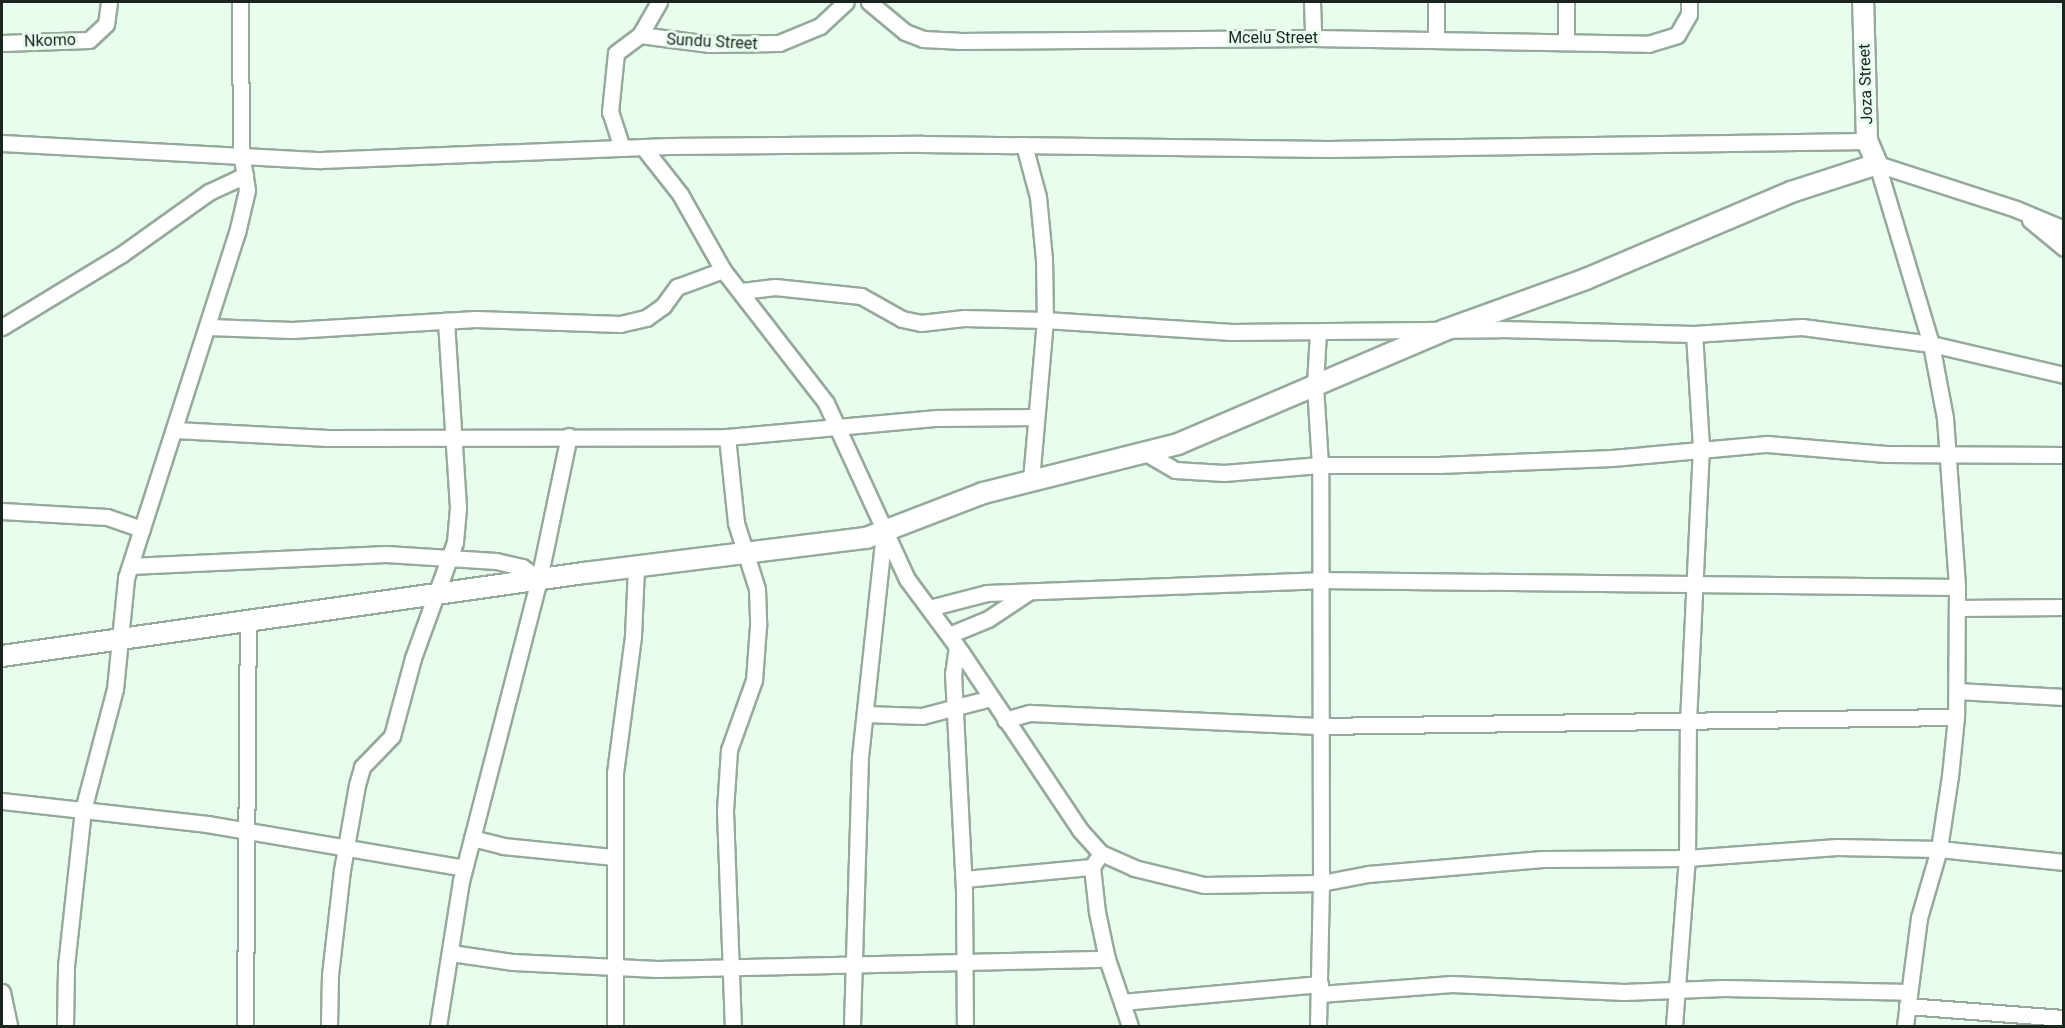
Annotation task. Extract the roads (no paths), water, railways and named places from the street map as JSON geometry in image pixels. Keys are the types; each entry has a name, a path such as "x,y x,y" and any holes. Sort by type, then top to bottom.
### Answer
{"street":[{"name":"Nkomo","path":"2,43 89,40 106,24 109,2"},
{"path":"65,1026 66,966 83,810 115,689 130,566 237,233 248,190 241,154 240,2"},
{"name":"Sundu Street","path":"659,2 640,35 709,44 778,43 820,26 846,2"},
{"name":"Mcelu Street","path":"869,2 905,32 923,39 1313,38 1566,40 1648,44 1666,41 1684,27 1689,2"},
{"path":"1312,2 1313,38"},
{"path":"1436,2 1436,39"},
{"path":"1566,2 1566,40"},
{"name":"Joza Street","path":"1863,2 1867,141 1877,164"},
{"path":"622,148 609,112 616,53 640,35"},
{"path":"2,143 321,160 643,147 1024,145 1590,148 1867,141"},
{"path":"1024,145 1038,197 1044,320 1034,417 1031,480"},
{"path":"643,147 686,203 723,270 742,291 826,403 907,579 953,641 1080,830 1101,853 1134,868 1204,885 1321,883 1368,874 1542,859 1687,858 1837,848 1940,849 2064,862"},
{"path":"1877,164 1931,345 1950,452 1958,608 1956,717 1940,849 1919,918 1905,1026"},
{"path":"2,656 539,579 746,555 866,538 983,493 1178,444 1445,330 1586,279 1791,192 1877,164 2016,209 2064,229"},
{"path":"2,327 122,254 210,192 245,175"},
{"path":"2016,209 2064,248"},
{"path":"207,327 292,330 446,320 620,324 646,318 663,306 677,287 692,278 723,270"},
{"path":"742,291 776,287 861,296 902,320 921,323 964,318 1044,320 1232,332 1445,330 1694,333 1802,327 1931,345 2064,375"},
{"path":"329,1026 330,975 346,850 362,767 392,736 413,658 451,557 459,507 446,320"},
{"path":"1318,332 1315,385 1320,465 1318,726 1321,883 1318,1026"},
{"path":"1674,1026 1687,858 1688,722 1701,447 1694,333"},
{"path":"175,429 328,438 727,437 837,426 1034,417"},
{"path":"438,1026 464,868 539,579 569,436"},
{"path":"727,437 736,523 757,590 758,626 754,680 729,750 725,811 733,1026"},
{"path":"1144,452 1175,470 1224,473 1320,465 1438,465 1612,458 1701,447 1767,444 1886,454 1950,452 2064,454"},
{"path":"2,511 107,518 142,529"},
{"path":"852,1026 860,757 884,531"},
{"path":"130,566 386,554 451,557 522,567 539,579"},
{"path":"615,1026 615,773 633,636 636,567"},
{"path":"929,608 987,593 1319,580 1576,580 1693,585 1957,587"},
{"path":"953,641 1027,593"},
{"path":"1958,608 2064,607"},
{"path":"245,1026 248,621"},
{"path":"953,641 964,879 965,1026"},
{"path":"1957,691 2064,697"},
{"path":"865,714 922,716 991,698"},
{"path":"1005,720 1030,713 1318,726 1956,717"},
{"path":"2,801 246,831 346,850 464,868"},
{"path":"472,838 503,846 614,857"},
{"path":"1101,853 1092,867 1107,959 1130,1026"},
{"path":"964,879 1092,867"},
{"path":"451,953 513,962 614,966 853,966 1107,959"},
{"path":"1122,1002 1320,989 1452,984 1678,991 1724,988 1908,999 2064,1018"},
{"path":"2,992 9,1026"}]}
